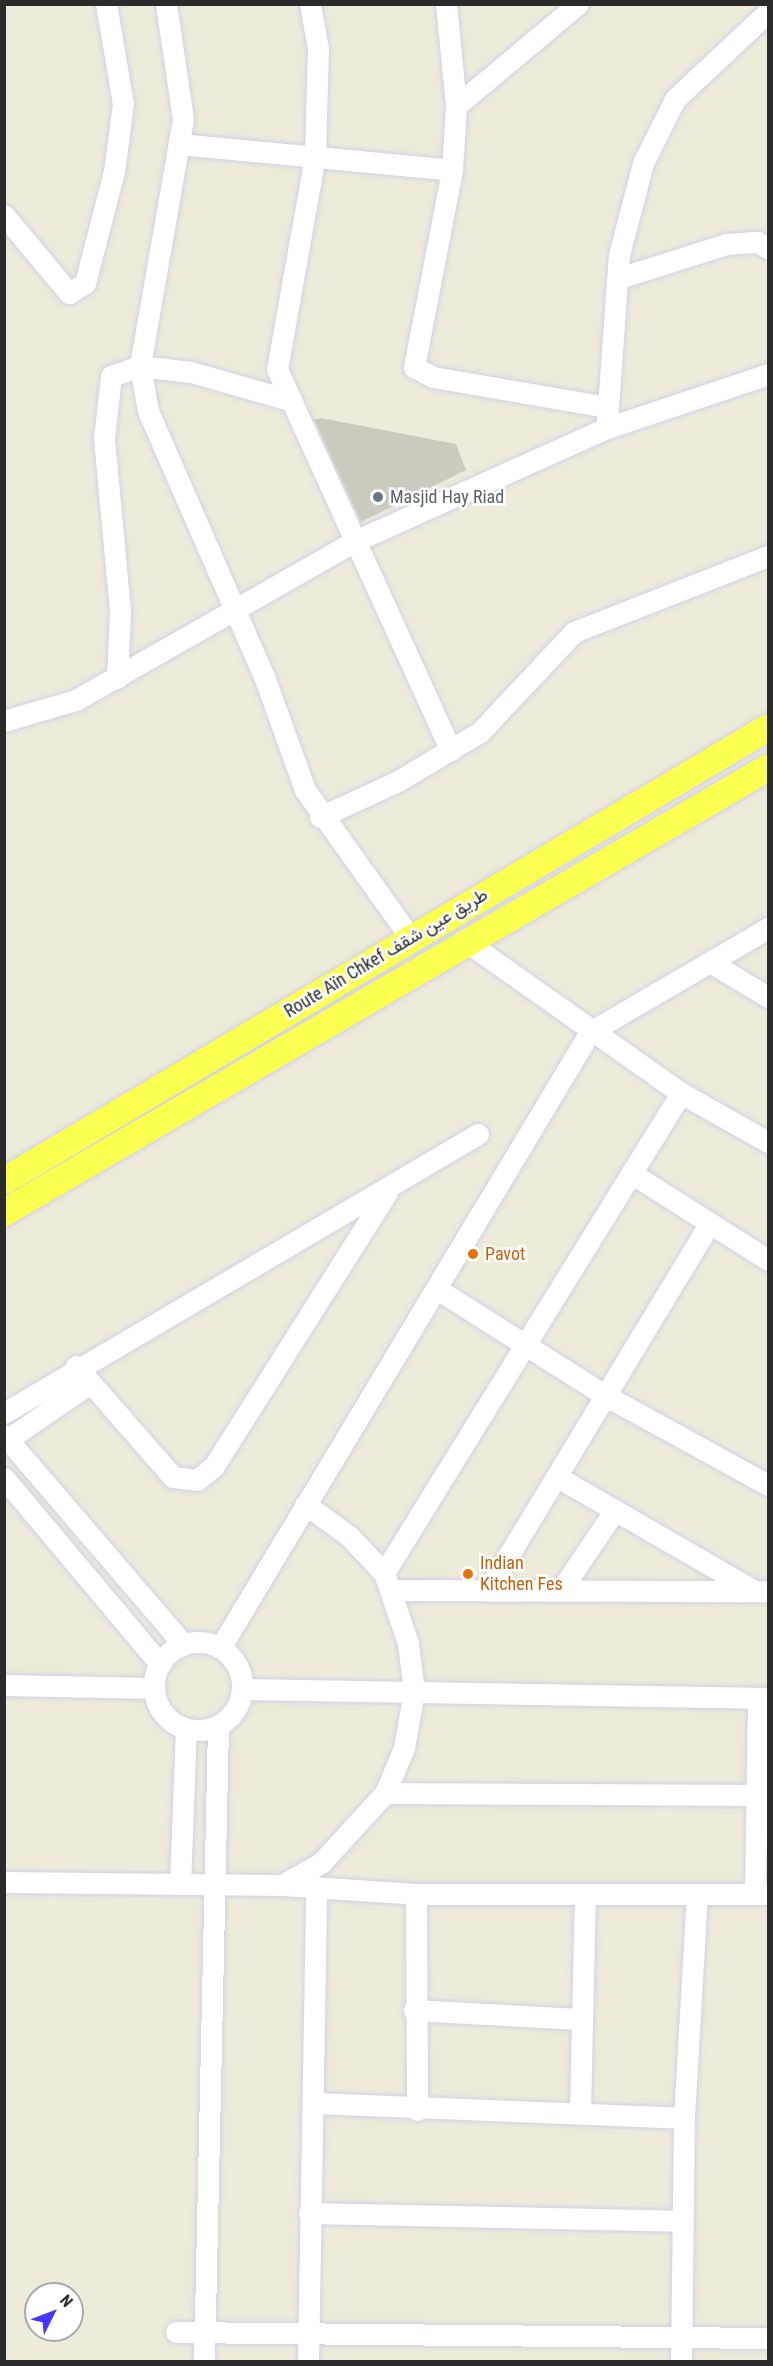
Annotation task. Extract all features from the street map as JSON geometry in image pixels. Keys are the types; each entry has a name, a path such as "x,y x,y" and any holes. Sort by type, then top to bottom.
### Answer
{"main road":[{"name":"Route Aïn Chkef طريق عين شقف","path":"4,1180 410,937 768,727"},
{"name":"Route Aïn Chkef طريق عين شقف","path":"4,1212 464,940 768,766"}],"street":[{"path":"4,215 69,293 85,283 114,172 123,104 106,4"},
{"path":"166,4 182,88 179,144 140,366 148,411 172,472 236,609 320,817 410,937"},
{"path":"310,4 318,49 315,156 278,354 286,399 355,541 451,750"},
{"path":"446,4 456,106 452,170 414,367 433,377 607,417"},
{"path":"456,106 578,4"},
{"path":"607,417 619,278 629,209 658,127 699,75 768,12"},
{"path":"179,144 452,170"},
{"path":"619,278 726,244 750,241 768,248"},
{"path":"117,678 120,611 107,497 106,398 111,376 140,366 191,372 286,399"},
{"path":"4,721 76,700 355,541 607,417 768,374"},
{"path":"320,817 451,750 501,712 553,648 574,632 768,556"},
{"path":"220,1648 590,1032 768,928"},
{"path":"464,940 590,1032 681,1092 768,1142"},
{"path":"711,962 768,997"},
{"path":"388,1581 525,1343 681,1092"},
{"path":"4,1413 76,1366 388,1190 478,1134"},
{"path":"631,1173 708,1226 768,1260"},
{"path":"76,1366 173,1477 197,1480 214,1466 388,1190"},
{"path":"490,1586 559,1478 708,1226"},
{"path":"436,1289 608,1397 768,1485"},
{"path":"90,1383 6,1437 183,1644 220,1648 236,1663 243,1689 233,1714 218,1726 186,1729 165,1716 154,1688 160,1664 183,1644"},
{"path":"4,1478 160,1664"},
{"path":"559,1478 760,1590"},
{"path":"282,1885 321,1863 385,1793 404,1748 414,1692 408,1643 388,1581 349,1536 305,1504"},
{"path":"563,1587 615,1510"},
{"path":"388,1581 490,1586 760,1590"},
{"path":"4,1685 154,1688"},
{"path":"4,1882 180,1884 211,1887 282,1885 416,1894 585,1896 762,1894 756,1796 763,1698 569,1690 414,1692 243,1689"},
{"path":"204,2361 211,1887 218,1726"},
{"path":"180,1884 186,1729"},
{"path":"385,1793 756,1796"},
{"path":"308,2361 316,1887"},
{"path":"416,1894 414,2010 417,2110"},
{"path":"681,2361 684,2118 697,1894"},
{"path":"580,2111 585,1896"},
{"path":"414,2010 582,2019"},
{"path":"313,2103 417,2110 580,2111 684,2118"},
{"path":"309,2213 681,2221"},
{"path":"176,2332 768,2338"}],"building":[{"name":"Masjid Hay Riad","path":"321,418 456,444 466,470 361,522 314,420"}],"place":[{"name":"Masjid Hay Riad","path":"378,497"},
{"name":"Pavot","path":"473,1254"},
{"name":"Indian Kitchen Fes","path":"468,1574"}]}
